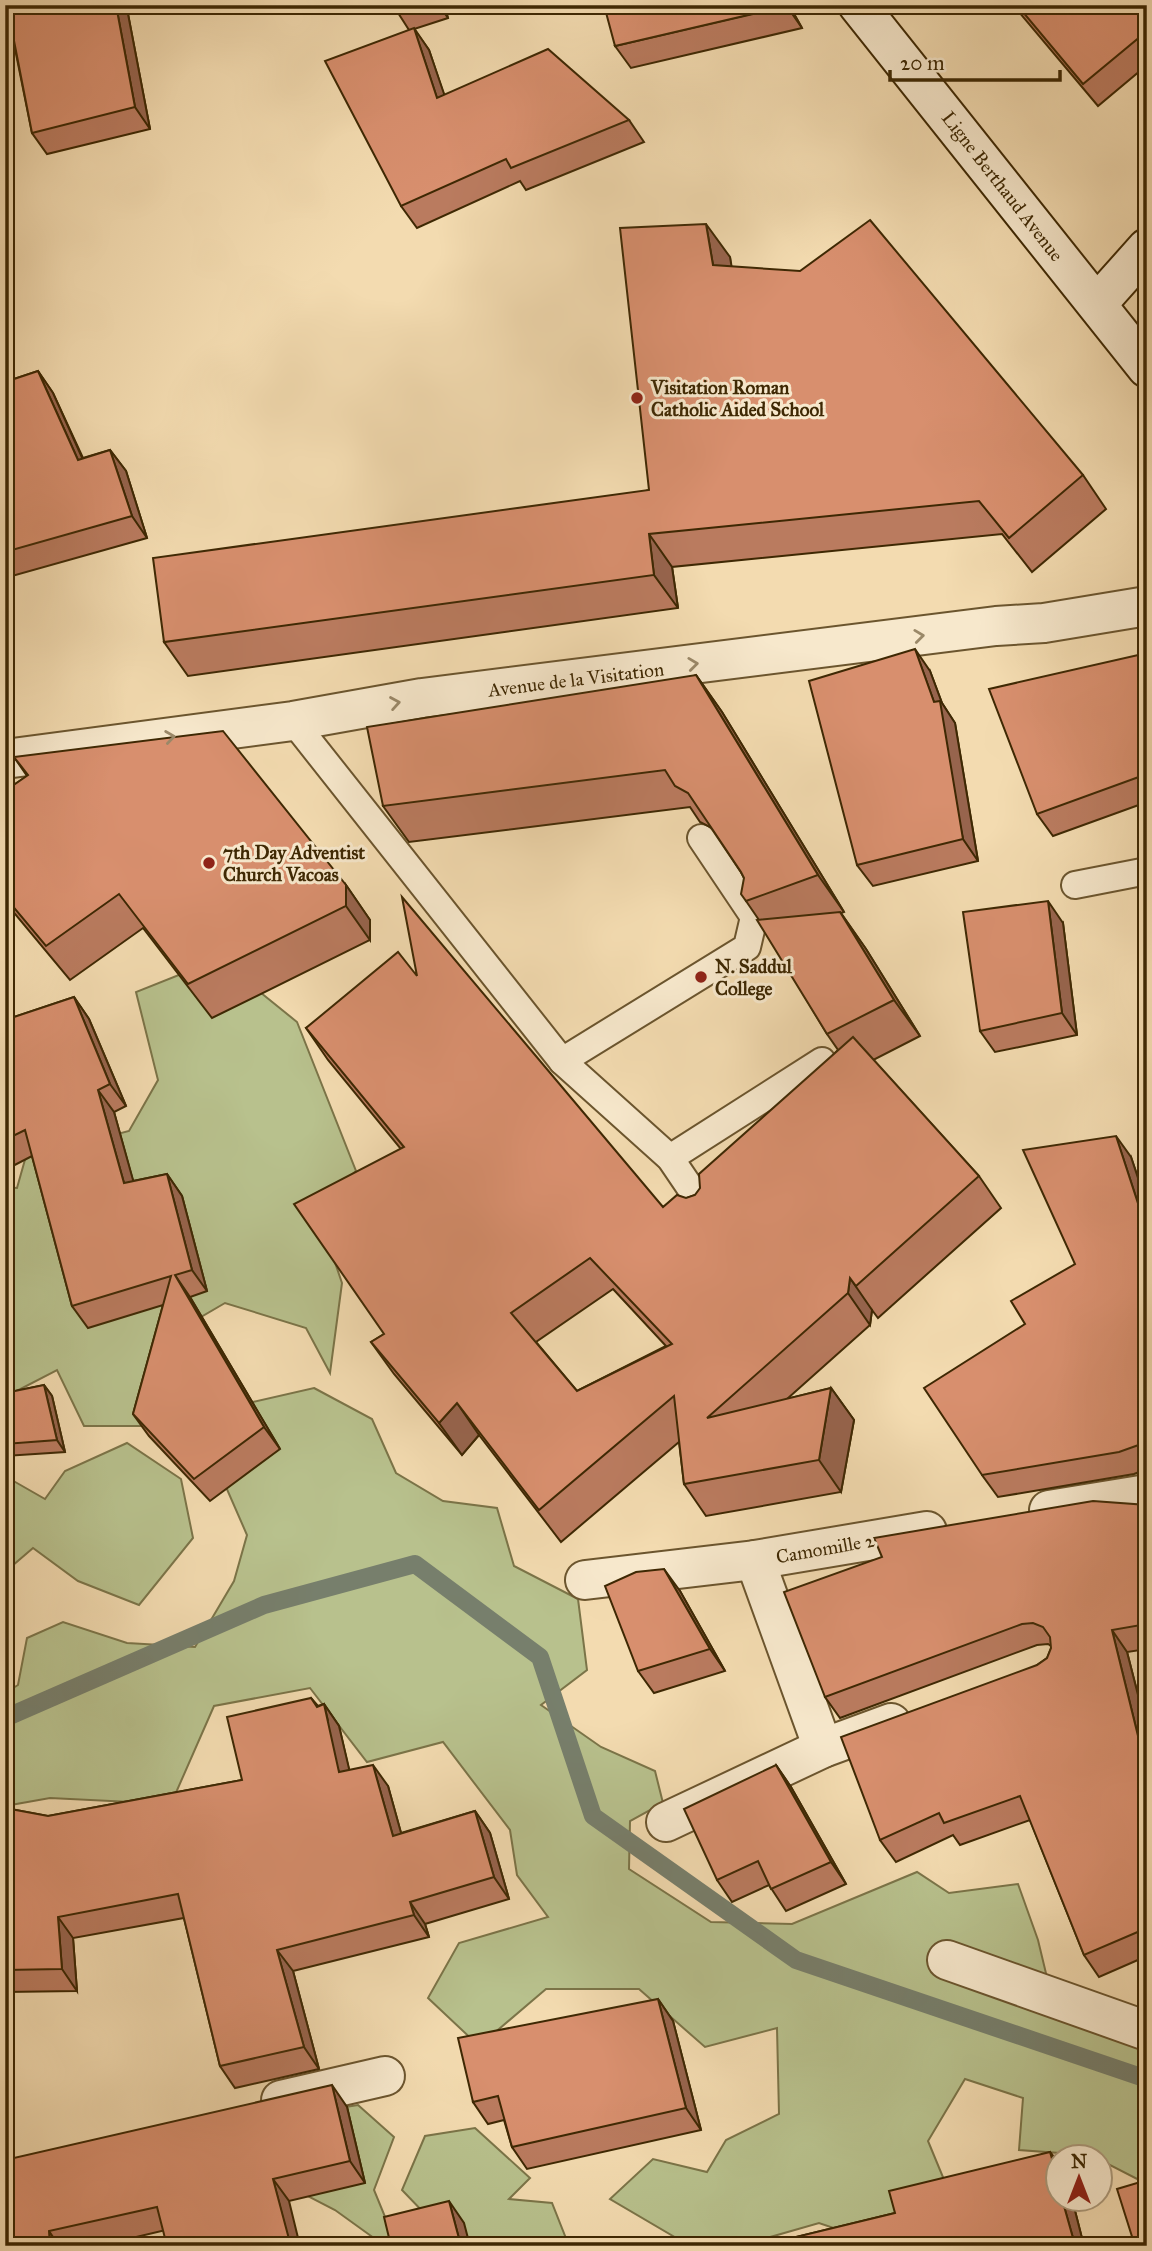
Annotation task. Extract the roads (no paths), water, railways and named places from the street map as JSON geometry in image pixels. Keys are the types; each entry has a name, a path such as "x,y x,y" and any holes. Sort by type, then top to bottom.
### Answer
{"street":[{"name":"Ligne Berthaud Avenue","path":"858,5 1147,368"},
{"path":"1097,304 1147,248"},
{"name":"Avenue de la Visitation","path":"5,759 293,721 422,698 982,628 1044,623 1147,606"},
{"path":"1012,1516 1147,1494"},
{"name":"Camomille 2","path":"585,1580 755,1560 958,1525"},
{"path":"755,1560 823,1748"},
{"path":"666,1822 823,1748 928,1709"},
{"path":"947,1960 1147,2031"},
{"path":"249,2107 385,2076"}],"lane":[{"path":"293,721 562,1061 670,1158 708,1214"},
{"path":"562,1061 747,947 754,918 701,838"},
{"path":"1075,885 1147,871"},
{"path":"670,1158 822,1061"}],"waterway":[{"path":"5,1718 264,1605 415,1564 540,1657 593,1816 796,1960 1147,2079"}],"place":[{"name":"Visitation Roman Catholic Aided School","path":"637,398"},
{"name":"7th Day Adventist Church Vacoas","path":"209,863"},
{"name":"N. Saddul College","path":"701,977"}]}
